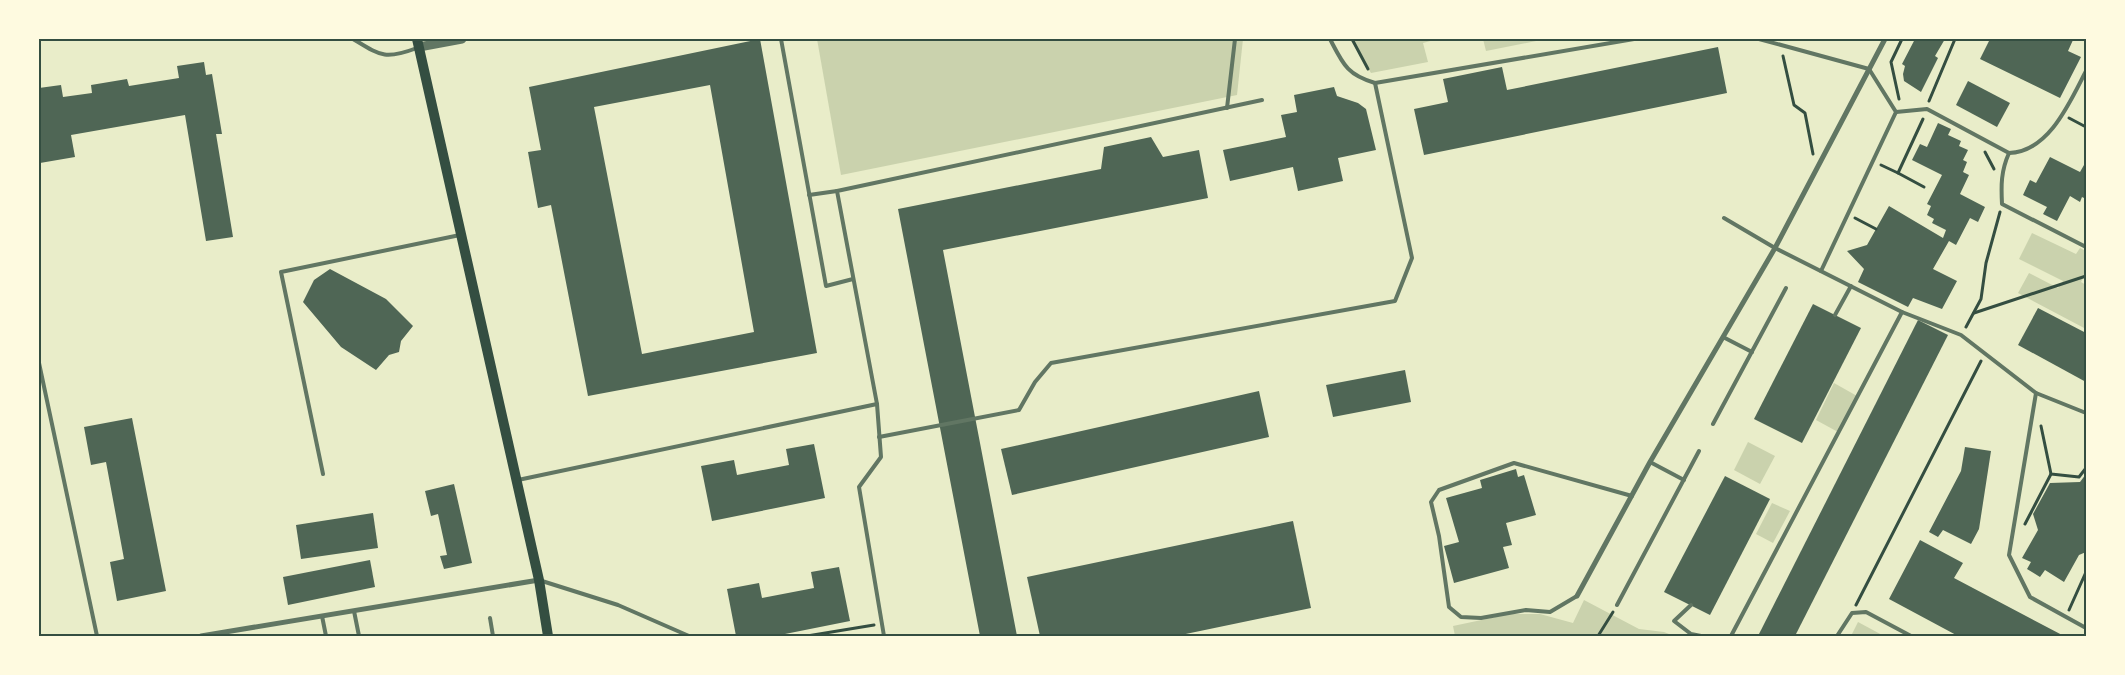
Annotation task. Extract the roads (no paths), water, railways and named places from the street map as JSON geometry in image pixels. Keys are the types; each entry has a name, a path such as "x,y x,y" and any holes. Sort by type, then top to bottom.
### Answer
{"main road":[{"path":"418,43 539,580 548,636"}],"street":[{"path":"418,43 462,39"},
{"path":"1577,596 1650,462 1774,248 1885,39"},
{"path":"200,636 539,580"}],"lane":[{"path":"352,39 377,54 395,56 418,43"},
{"path":"781,39 826,286 853,279"},
{"path":"1227,108 1235,39"},
{"path":"1330,39 1344,66 1358,78 1375,83 1634,39"},
{"path":"1759,39 1870,69 1896,112"},
{"path":"1896,112 1927,109 2009,153 2019,153 2045,135 2063,115 2086,71"},
{"path":"879,437 1019,410 1035,382 1051,363 1394,301 1412,258 1375,83"},
{"path":"809,195 836,191 1262,100"},
{"path":"1821,271 1896,112"},
{"path":"2009,153 2003,166 2001,183 2002,204 2086,248"},
{"path":"836,191 877,404 881,457 859,487 884,636"},
{"path":"1724,218 1774,248 1902,312 1961,335 2036,393 2086,414"},
{"path":"323,474 281,272 460,235"},
{"path":"1835,315 1851,286"},
{"path":"1713,424 1786,288"},
{"path":"1731,636 1902,312"},
{"path":"1723,336 1752,352"},
{"path":"39,363 97,636"},
{"path":"2036,393 2009,555 2030,598 2086,628"},
{"path":"516,480 877,404"},
{"path":"1617,605 1699,451"},
{"path":"1650,462 1684,480"},
{"path":"1577,596 1550,612 1526,610 1482,618 1461,617 1449,606 1440,543 1431,502 1439,490 1514,463 1632,496"},
{"path":"539,580 618,605 689,636"},
{"path":"1691,605 1674,622 1691,634 1701,636"},
{"path":"354,611 359,636"},
{"path":"1838,636 1852,613 1866,612 1911,636"},
{"path":"322,616 326,636"},
{"path":"490,618 493,636"}]}
